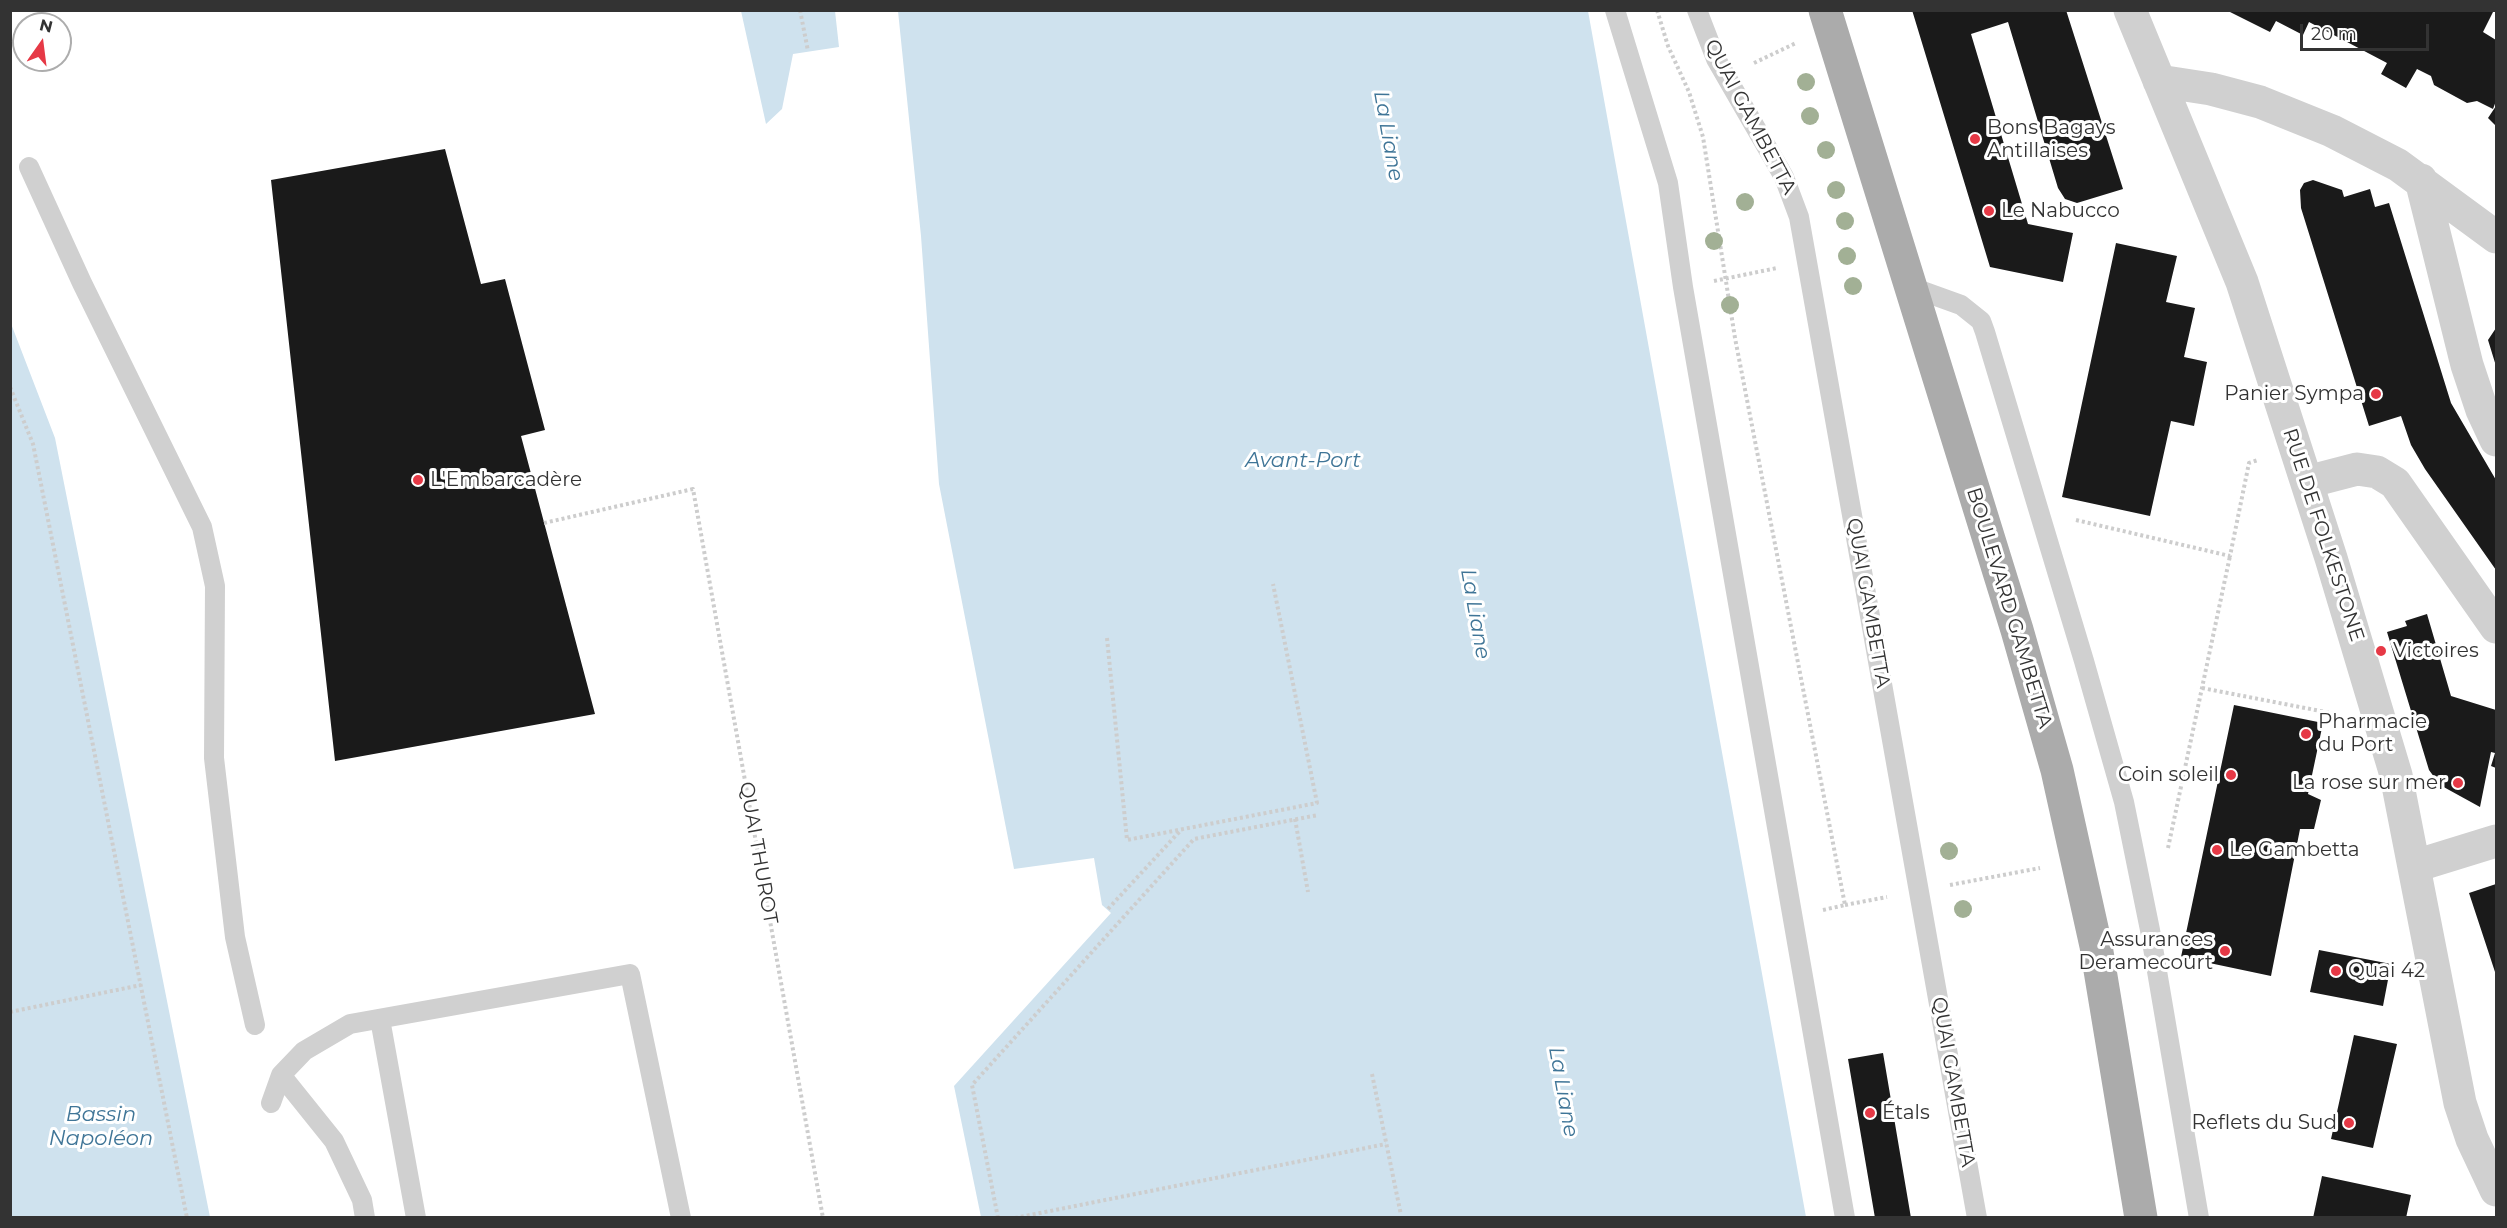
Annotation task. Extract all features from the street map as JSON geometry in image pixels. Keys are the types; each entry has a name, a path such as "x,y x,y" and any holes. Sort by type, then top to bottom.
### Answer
{"main road":[{"name":"BOULEVARD GAMBETTA","path":"1826,10 2039,702 2078,861 2096,946 2141,1218"}],"street":[{"name":"RUE DE FOLKESTONE","path":"2130,10 2242,282 2307,482 2396,775 2460,1103 2472,1139 2496,1190"},
{"path":"2158,81 2236,95 2310,120 2379,153 2421,180 2496,237"},
{"path":"2421,180 2467,366 2482,410 2496,440"},
{"path":"2307,482 2357,469 2377,472 2395,483 2496,627"},
{"path":"2415,866 2496,841"}],"lane":[{"path":"1615,10 1668,183 1683,287 1845,1218"},
{"name":"QUAI GAMBETTA","path":"1697,10 1716,59 1771,152 1794,198 1977,1218"},
{"path":"29,166 82,283 202,527 214,586 214,758 235,938 255,1025"},
{"path":"1911,287 1961,305 1981,321 1985,332 2093,690 2126,812 2150,930 2199,1218"},
{"path":"271,1103 281,1076 304,1051 350,1024 630,975 681,1218"},
{"path":"380,1019 416,1218"},
{"path":"281,1076 334,1142 362,1200 365,1218"}],"path":[{"path":"800,10 808,51"},
{"path":"1657,10 1668,46 1698,117 1735,338"},
{"path":"1727,76 1797,42"},
{"path":"1683,287 1807,262"},
{"path":"10,387 33,444 187,1218"},
{"name":"QUAI THUROT","path":"544,523 693,489 823,1218"},
{"path":"2167,852 2242,500"},
{"path":"2108,528 2230,556"},
{"path":"1107,638 1126,840 1317,803 1273,584"},
{"path":"2202,688 2381,722"},
{"path":"998,1218 972,1085 1194,839 1318,815"},
{"path":"1295,819 1308,892"},
{"path":"1108,909 1180,831"},
{"path":"1845,905 2078,861"},
{"path":"10,1012 141,985"},
{"path":"1372,1074 1401,1215"},
{"path":"1015,1218 1386,1144"}],"water":[{"path":"741,11 835,11 839,47 793,54 782,109 766,124"},
{"name":"Avant-Port","path":"898,11 1588,11 1806,1217 981,1217 954,1086 1111,913 1102,905 1094,858 1014,869 939,484 921,236"},
{"name":"Bassin Napoléon","path":"10,321 55,438 210,1217 11,1217"}],"building":[{"path":"1912,10 2066,10 2123,189 2077,203 2065,199 2058,188 2008,22 1971,34 2028,224 2073,233 2063,282 1990,267"},
{"path":"2226,10 2494,10 2483,32 2496,40 2496,101 2493,109 2477,101 2467,103 2434,85 2431,76 2417,69 2406,88 2381,74 2387,63 2309,22 2303,35 2276,21 2270,32"},
{"path":"2496,106 2496,126 2488,118"},
{"name":"L'Embarcadère","path":"445,149 481,284 505,279 545,430 521,436 595,714 335,761 271,180"},
{"path":"2313,180 2342,190 2344,197 2370,189 2375,207 2389,203 2451,403 2496,480 2496,570 2425,469 2411,445 2401,416 2369,426 2301,208 2300,190 2304,183"},
{"path":"2116,243 2177,256 2166,302 2195,308 2184,357 2207,362 2194,426 2171,421 2150,516 2062,497"},
{"path":"2496,328 2496,366 2488,340"},
{"path":"2427,614 2451,696 2496,710 2496,768 2491,766 2495,753 2491,752 2480,807 2440,785 2429,770 2387,632 2407,626 2405,621"},
{"path":"2234,705 2323,723 2308,794 2321,800 2314,829 2300,829 2271,976 2181,957"},
{"path":"2496,884 2496,975 2469,893"},
{"path":"2319,950 2391,964 2383,1006 2310,992"},
{"path":"2354,1035 2397,1044 2373,1148 2331,1139"},
{"path":"1883,1053 1911,1218 1875,1218 1848,1059"},
{"path":"2322,1176 2411,1195 2406,1218 2313,1218"}],"place":[{"name":"Bons Bagays Antillaises","path":"1975,139"},
{"name":"Le Nabucco","path":"1989,211"},
{"name":"Panier Sympa","path":"2376,394"},
{"name":"L'Embarcadère","path":"418,480"},
{"name":"Victoires","path":"2381,651"},
{"name":"Pharmacie du Port","path":"2306,734"},
{"name":"Coin soleil","path":"2231,775"},
{"name":"La rose sur mer","path":"2458,783"},
{"name":"Le Gambetta","path":"2217,850"},
{"name":"Assurances Deramecourt","path":"2225,951"},
{"name":"Quai 42","path":"2336,971"},
{"name":"Étals","path":"1870,1113"},
{"name":"Reflets du Sud","path":"2349,1123"}],"water label":[{"name":"La Liane","path":"1388,136"},
{"name":"La Liane","path":"1475,614"},
{"name":"La Liane","path":"1563,1092"}]}
